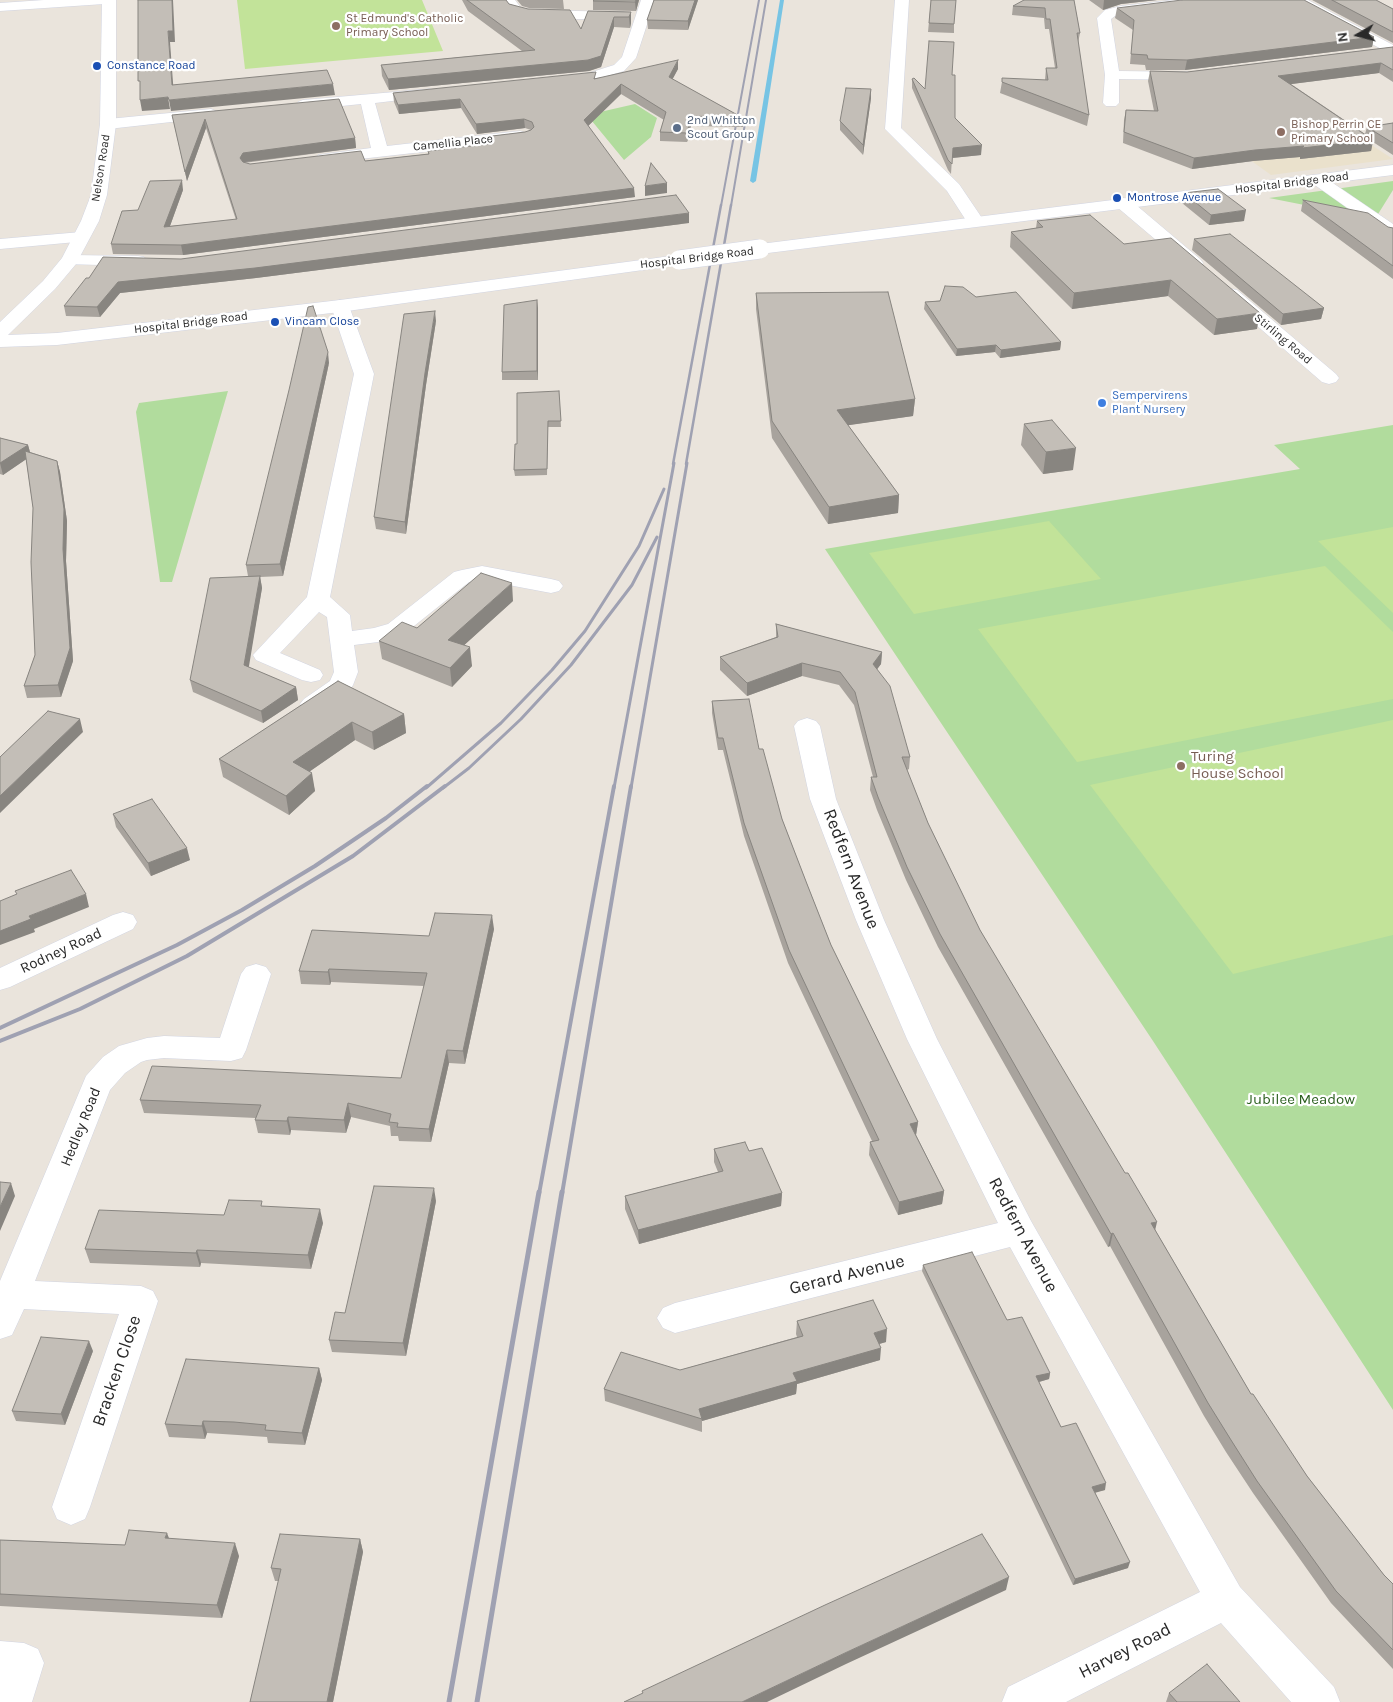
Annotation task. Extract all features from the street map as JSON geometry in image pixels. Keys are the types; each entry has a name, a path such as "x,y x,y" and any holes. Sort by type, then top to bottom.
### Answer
{"street":[{"path":"0,7 104,0"},
{"name":"Nelson Road","path":"0,332 48,285 70,260 90,221 99,195 108,124 109,0"},
{"path":"508,0 516,11 529,14 643,17"},
{"path":"541,82 590,77 619,68 629,58 648,0"},
{"path":"902,0 893,129 953,188 975,221"},
{"path":"1111,104 1112,75 1104,18 1110,13 1121,10 1203,0"},
{"path":"1298,0 1393,51"},
{"path":"1372,53 1393,51"},
{"path":"1112,75 1174,77 1205,74"},
{"path":"290,106 444,91"},
{"path":"367,99 380,151"},
{"path":"108,124 223,113"},
{"name":"Camellia Place","path":"306,160 525,135"},
{"name":"Hospital Bridge Road","path":"0,341 57,339 340,306 975,221 1393,170"},
{"path":"1318,180 1393,232"},
{"path":"1123,202 1204,271"},
{"path":"0,244 81,237"},
{"path":"70,260 155,262"},
{"name":"Stirling Road","path":"1218,284 1329,378"},
{"path":"311,674 265,655 318,599 364,374 340,306"},
{"path":"341,640 378,635 396,629 462,577 482,573 551,586"},
{"path":"292,718 341,685 346,672 338,615 318,599"},
{"name":"Redfern Avenue","path":"807,726 823,799 870,920 922,1039 1019,1231 1226,1600 1320,1702"},
{"name":"Rodney Road","path":"0,980 122,922"},
{"name":"Hedley Road","path":"6,1309 97,1084 114,1065 130,1054 147,1049 164,1047 231,1050 256,974"},
{"name":"Gerard Avenue","path":"675,1318 1019,1231"},
{"name":"Bracken Close","path":"6,1309 141,1301 71,1507"},
{"name":"Harvey Road","path":"1023,1702 1226,1600"},
{"path":"0,1662 24,1663 11,1702"}],"shaded area":[{"name":"Bishop Perrin CE Primary School","path":"1300,99 1393,159 1271,175 1185,113"}],"green space":[{"name":"St Edmund's Catholic Primary School","path":"237,0 422,0 443,51 245,69"},
{"path":"635,104 657,118 651,137 624,160 587,115"},
{"path":"1393,181 1393,190 1375,219 1269,198"},
{"path":"228,391 172,582 160,582 136,412 139,403"},
{"name":"Turing House School","path":"1393,425 1393,1410 1153,1041 825,549 1300,469 1274,445"},
{"path":"1049,521 1101,579 914,614 869,553"},
{"path":"1393,527 1393,613 1318,541"},
{"path":"1325,566 1393,632 1393,699 1077,762 978,629"},
{"path":"1393,720 1393,935 1233,974 1090,785"}],"building":[{"path":"138,0 172,0 173,31 168,31 172,85 327,70 333,84 169,100 168,97 140,100 140,81 138,81"},
{"path":"467,0 506,0 509,4 528,9 570,10 581,29 588,11 631,12 629,17 614,17 601,56 588,60 388,79 381,65 535,50"},
{"path":"594,0 636,0 635,2"},
{"path":"654,0 695,0 688,21 647,20"},
{"path":"931,0 956,0 954,24 929,23"},
{"path":"1024,0 1074,0 1080,33 1077,33 1089,115 1002,82 1002,78 1048,80 1046,68 1057,68 1050,19 1046,19 1045,8 1013,6"},
{"path":"1182,0 1304,0 1374,37 1187,60 1148,59 1147,55 1131,54 1134,20 1117,8"},
{"path":"1332,0 1376,0 1393,9 1393,32"},
{"path":"929,41 954,42 952,75 955,75 955,118 982,145 953,148 952,164 948,160 912,79 914,78 925,89"},
{"path":"1393,47 1393,70 1381,63 1278,76 1373,140 1302,148 1304,146 1255,150 1194,158 1124,132 1126,110 1158,111 1150,71 1187,72"},
{"path":"678,60 669,77 743,118 691,116 687,133 660,132 666,112 621,84 584,120 634,188 181,245 111,244 122,211 138,210 150,181 182,180 164,227 237,219 205,119 185,172 172,115 339,99 355,138 243,153 240,158 243,162 250,164 361,151 365,161 429,154 428,151 488,144 484,137 525,132 534,127 532,122 524,119 476,124 460,99 398,105 393,93 596,72 594,79"},
{"path":"846,88 871,89 863,145 840,121"},
{"path":"1393,123 1393,143 1367,127"},
{"path":"651,163 667,183 645,186"},
{"path":"1218,189 1246,210 1211,215 1184,193"},
{"path":"676,195 689,213 255,268 118,282 97,307 64,306 86,278 89,278 103,257 181,259"},
{"path":"1303,200 1368,213 1388,227 1393,228 1393,266"},
{"path":"1090,215 1124,244 1171,238 1260,313 1217,319 1171,280 1074,293 1011,232 1043,227 1037,221"},
{"path":"1230,234 1324,308 1283,314 1194,239"},
{"path":"945,286 963,287 976,297 1016,292 1061,342 1001,350 996,345 957,349 925,302 940,301"},
{"path":"888,292 915,399 837,410 899,495 829,507 772,421 756,293"},
{"path":"537,300 537,371 502,372 504,305"},
{"path":"313,306 328,352 280,564 246,565 308,307"},
{"path":"435,311 405,522 374,517 404,314"},
{"path":"559,391 561,421 548,421 547,469 514,470 515,444 517,444 517,393"},
{"path":"1052,420 1076,448 1046,452 1024,424"},
{"path":"0,438 28,445 0,463"},
{"path":"25,451 57,461 64,509 63,549 70,648 58,685 24,686 35,655 31,562 33,508"},
{"path":"481,573 512,583 448,640 470,647 450,668 379,641 402,622 417,628"},
{"path":"260,576 244,665 296,687 261,711 190,680 210,578"},
{"path":"776,624 882,652 873,664 890,686 910,757 902,757 928,823 980,930 1125,1173 1128,1173 1157,1222 1151,1223 1251,1394 1253,1394 1307,1476 1393,1584 1393,1650 1336,1591 1257,1481 1231,1440 940,934 907,867 878,797 871,777 877,777 855,692 840,672 802,663 747,683 720,657 778,637"},
{"path":"338,681 404,714 372,732 352,722 293,762 312,773 286,796 219,759"},
{"path":"749,699 759,749 763,749 782,819 831,945 918,1122 910,1124 944,1191 899,1202 870,1142 879,1140 789,950 744,823 723,738 718,738 712,701"},
{"path":"48,711 80,719 0,796 0,757"},
{"path":"152,799 187,848 148,863 113,814"},
{"path":"71,870 86,894 29,916 31,919 0,931 0,901 17,894 15,891"},
{"path":"435,913 492,915 463,1051 447,1050 429,1129 397,1127 398,1123 389,1122 391,1114 348,1103 344,1120 288,1117 287,1121 255,1120 261,1105 140,1100 152,1066 401,1078 427,973 329,969 328,972 299,971 312,930 429,936"},
{"path":"745,1142 749,1151 762,1148 782,1193 638,1230 625,1196 723,1171 714,1149"},
{"path":"0,1182 11,1183 0,1207"},
{"path":"374,1186 434,1188 403,1343 329,1340 335,1312 345,1313"},
{"path":"229,1200 262,1201 261,1206 320,1209 308,1255 197,1250 196,1253 85,1249 99,1210 224,1215"},
{"path":"972,1252 1007,1320 1022,1317 1050,1373 1036,1376 1061,1427 1076,1423 1106,1483 1092,1487 1130,1562 1075,1579 923,1265"},
{"path":"873,1300 887,1329 874,1333 881,1348 793,1373 797,1381 699,1409 702,1419 604,1389 621,1352 680,1370 803,1336 797,1321"},
{"path":"41,1337 89,1341 61,1414 12,1411"},
{"path":"186,1359 319,1368 302,1433 265,1430 266,1425 234,1422 203,1421 202,1426 165,1424"},
{"path":"129,1530 167,1533 165,1538 235,1543 217,1605 0,1594 0,1540 125,1545"},
{"path":"280,1534 360,1539 327,1702 250,1702 281,1569 271,1568"},
{"path":"982,1534 1009,1577 742,1702 624,1702 643,1693 642,1691 825,1605"},
{"path":"1207,1664 1240,1702 1177,1702 1169,1693"}],"waterway":[{"path":"753,181 782,0"}],"railway":[{"path":"721,206 759,0"},
{"path":"731,206 766,0"},
{"path":"673,464 721,205"},
{"path":"686,464 731,205"},
{"path":"614,788 674,463"},
{"path":"631,788 687,463"},
{"path":"426,788 501,723 552,670 585,631 639,546 664,489"},
{"path":"443,788 469,768 521,719 571,665 632,585 657,537"},
{"path":"0,1028 177,945 242,910 315,866 386,818 427,786"},
{"path":"0,1041 80,1009 187,956 353,856 445,786"},
{"path":"539,1194 614,786"},
{"path":"562,1194 631,786"},
{"path":"449,1702 539,1192"},
{"path":"477,1702 562,1192"}],"place":[{"name":"St Edmund's Catholic Primary School","path":"336,26"},
{"name":"Constance Road","path":"97,66"},
{"name":"2nd Whitton Scout Group","path":"677,128"},
{"name":"Bishop Perrin CE Primary School","path":"1281,132"},
{"name":"Montrose Avenue","path":"1117,198"},
{"name":"Vincam Close","path":"275,322"},
{"name":"Sempervirens Plant Nursery","path":"1102,403"},
{"name":"Turing House School","path":"1181,766"}],"park label":[{"name":"Jubilee Meadow","path":"1301,1100"}]}
